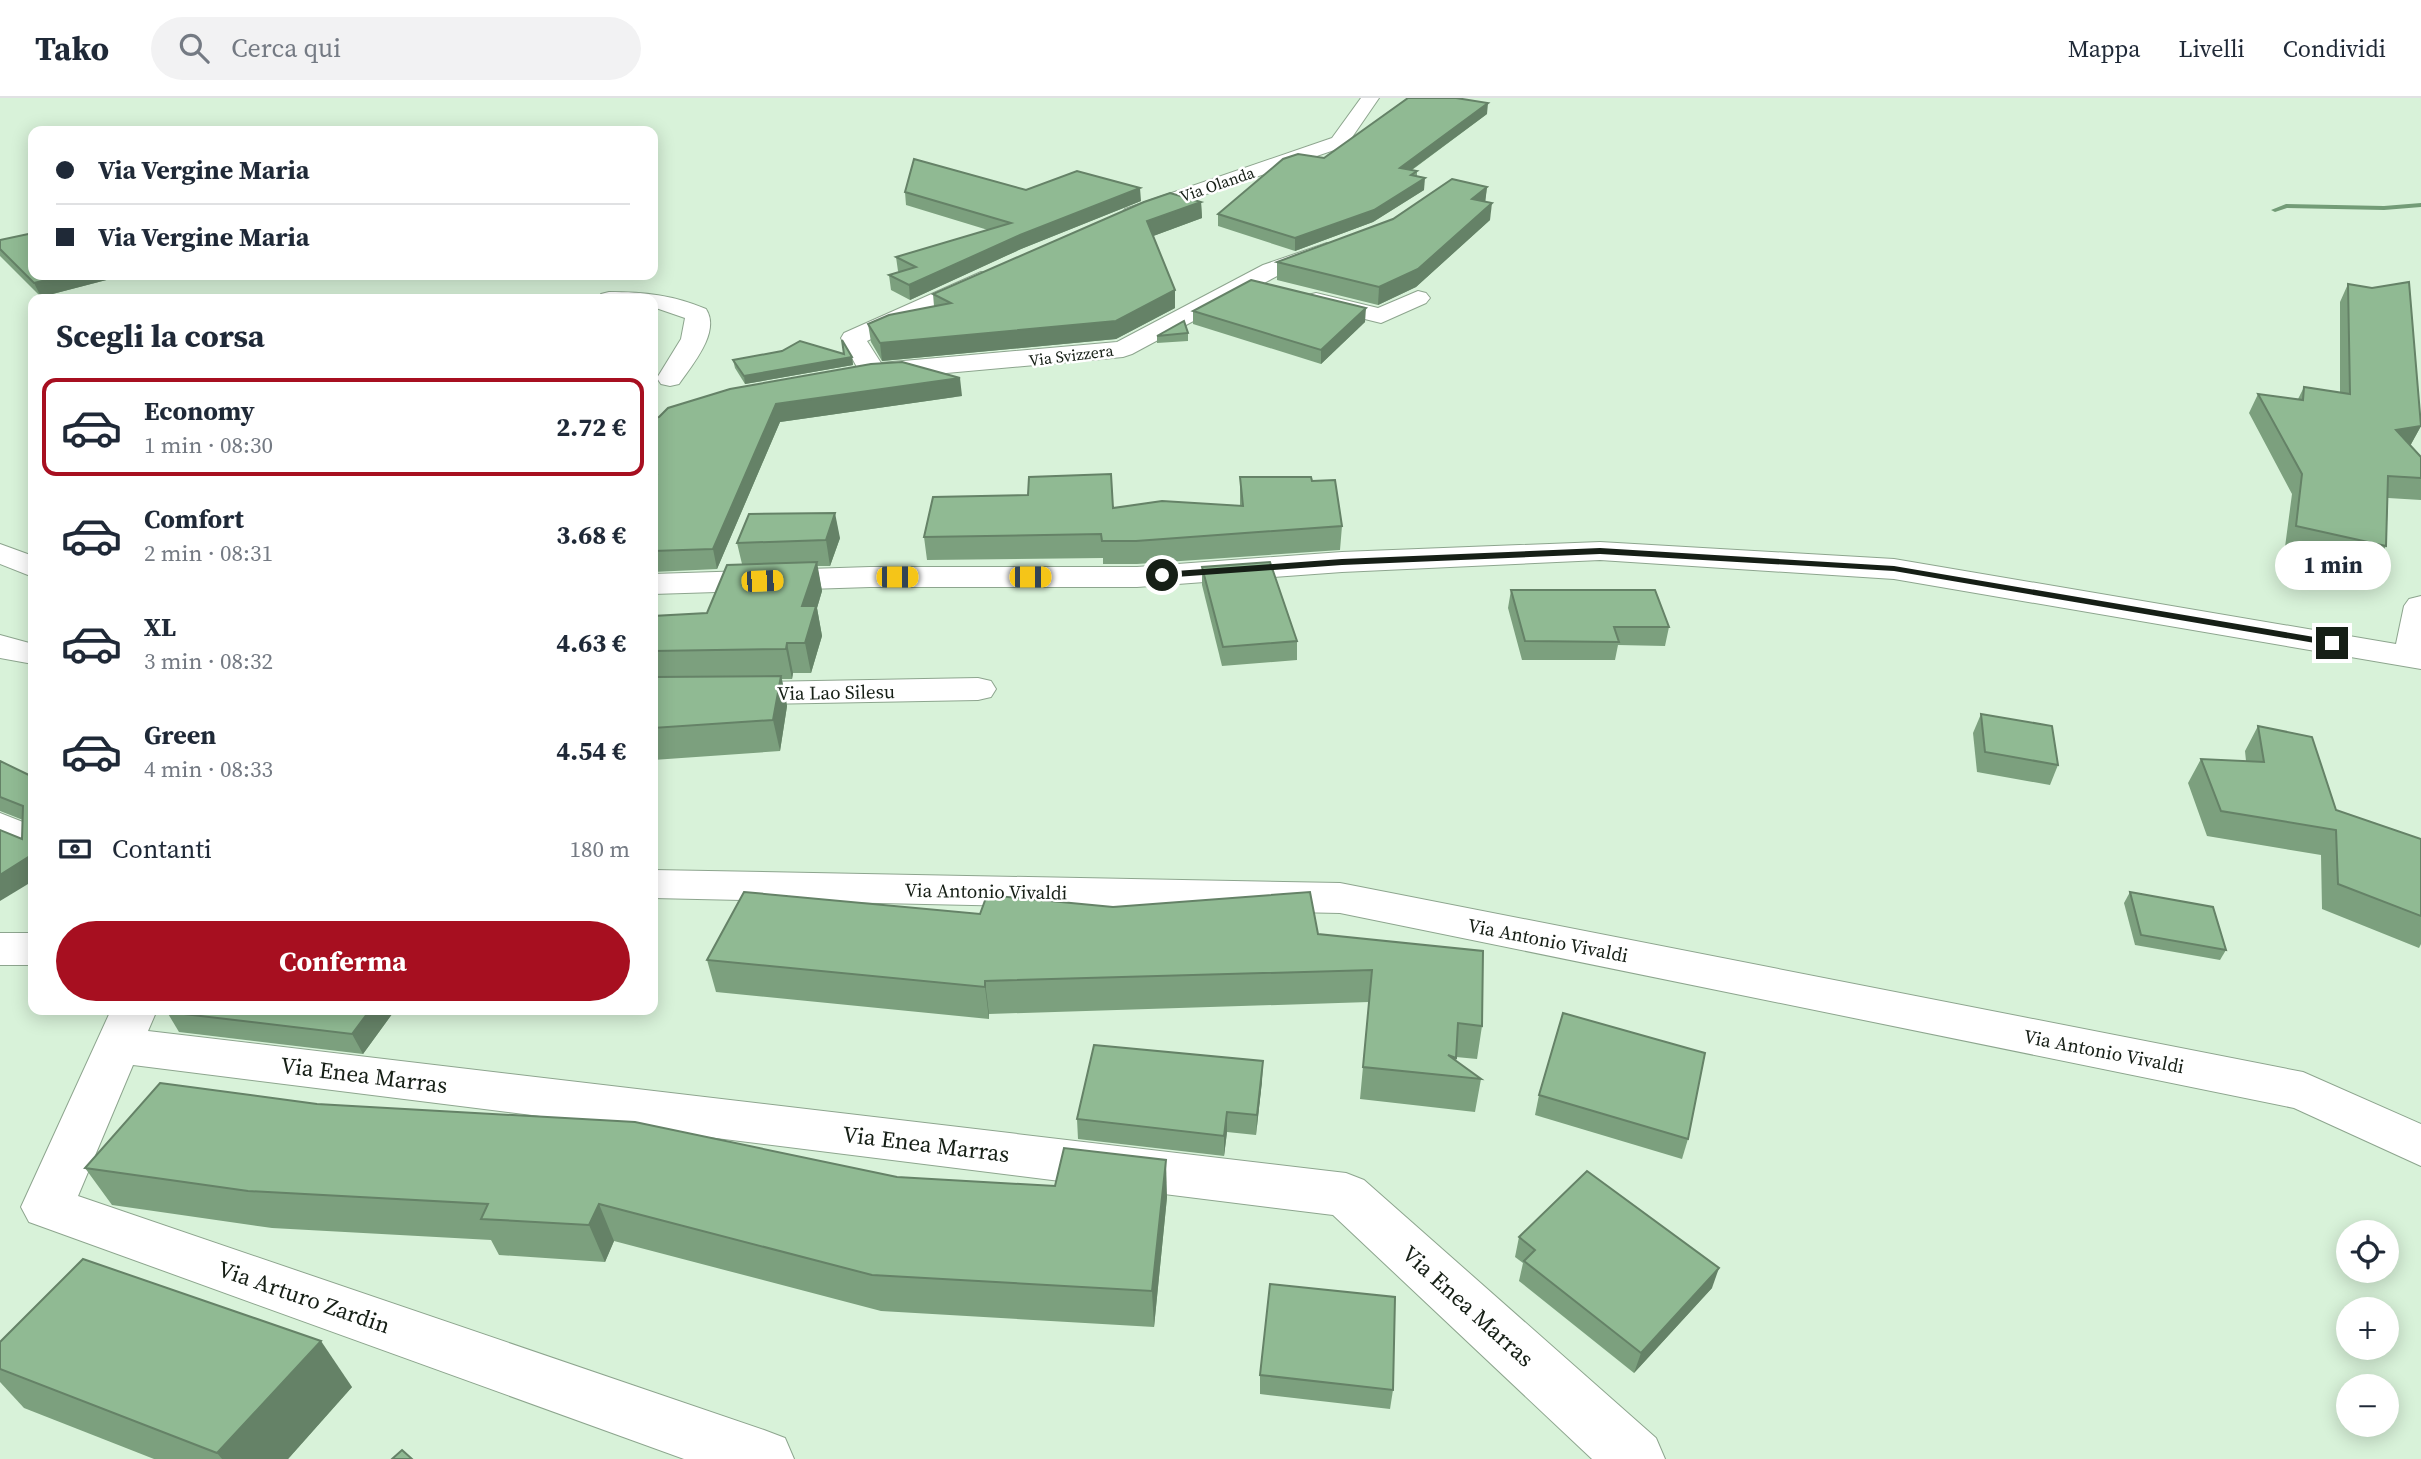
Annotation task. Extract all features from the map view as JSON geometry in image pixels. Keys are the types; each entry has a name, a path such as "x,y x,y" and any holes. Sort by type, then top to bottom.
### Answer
{"street":[{"name":"Via Olanda","path":"1113,222 1339,142 1370,98"},
{"name":"Via Svizzera","path":"847,376 1123,349 1271,270 1346,243"},
{"path":"873,372 853,338 1005,268"},
{"path":"1249,283 1381,316 1418,298"},
{"path":"658,301 677,304 697,314 700,325 688,351 670,378"},
{"path":"658,584 870,577 1137,577 1342,562 1600,551 1894,569 2416,658 2421,606"},
{"path":"1,552 28,565"},
{"name":"Via Lao Silesu","path":"658,695 978,689"},
{"path":"0,826 28,840"},
{"name":"Via Antonio Vivaldi","path":"658,884 1340,898 2303,1091 2421,1146"},
{"path":"0,949 28,949"},
{"name":"Via Arturo Zardin","path":"126,1027 47,1206 764,1459"},
{"name":"Via Enea Marras","path":"126,1027 1346,1195 1635,1459"}],"building":[{"path":"1408,98 1456,98 1488,103 1400,168 1417,171 1411,175 1425,178 1374,210 1295,238 1218,214 1283,159 1298,154 1324,158"},
{"path":"914,159 1026,190 1077,171 1140,188 1020,235 909,285 889,275 916,267 896,257 1011,223 905,192"},
{"path":"1452,179 1487,187 1472,199 1492,203 1418,269 1379,287 1277,262 1393,219"},
{"path":"1170,193 1201,202 1147,221 1175,290 1116,321 880,343 868,324 889,315 951,303 933,294"},
{"path":"28,234 28,277 0,249 0,240"},
{"path":"1251,280 1366,308 1321,350 1193,311"},
{"path":"2409,282 2421,426 2396,430 2421,457 2421,478 2388,476 2386,546 2296,526 2302,474 2258,394 2303,400 2304,387 2350,394 2348,284 2372,288"},
{"path":"1184,321 1188,333 1157,336"},
{"path":"842,340 852,357 744,376 733,360 782,351 800,341 844,354"},
{"path":"902,362 960,378 776,404 713,549 658,551 658,417 668,408 730,389 871,364"},
{"path":"1111,474 1113,508 1162,501 1243,506 1240,477 1311,477 1312,481 1335,480 1342,526 1136,541 1102,541 1101,534 924,537 933,497 1028,495 1029,477"},
{"path":"835,513 826,540 737,543 749,514"},
{"path":"817,562 802,606 816,606 805,643 787,643 786,649 658,651 658,616 707,613 727,565"},
{"path":"1270,562 1297,641 1223,647 1202,567"},
{"path":"1511,590 1655,590 1669,627 1614,627 1619,642 1525,641"},
{"path":"781,676 773,720 658,728 658,677"},
{"path":"1981,714 2052,726 2058,765 1985,752"},
{"path":"2258,726 2312,737 2336,810 2421,839 2421,916 2338,884 2336,830 2221,811 2201,759 2264,762"},
{"path":"0,761 28,775 28,857 0,875 0,830 22,839 23,806 0,797"},
{"path":"744,892 980,914 987,895 1113,907 1310,892 1318,934 1483,951 1482,1026 1458,1023 1456,1058 1448,1055 1481,1079 1363,1067 1372,970 985,981 985,987 707,960"},
{"path":"2130,892 2213,907 2226,950 2141,935"},
{"path":"1563,1013 1705,1053 1688,1139 1539,1095"},
{"path":"192,1015 366,1015 352,1034"},
{"path":"1094,1045 1263,1061 1257,1115 1227,1112 1224,1136 1077,1119"},
{"path":"160,1083 317,1104 635,1122 897,1177 1055,1186 1064,1148 1166,1160 1152,1291 872,1275 599,1204 589,1225 481,1219 488,1204 248,1191 85,1168"},
{"path":"1587,1171 1719,1268 1641,1353 1524,1261 1535,1250 1519,1237"},
{"path":"83,1259 321,1341 217,1453 0,1369 0,1342"},
{"path":"1270,1284 1395,1297 1393,1390 1260,1375"},
{"path":"402,1450 412,1459 392,1459"}],"waterway":[{"path":"2275,210 2286,206 2384,208 2421,205"}],"route":[{"path":"1162,575 1342,562 1600,551 1894,569 2332,643"}]}
